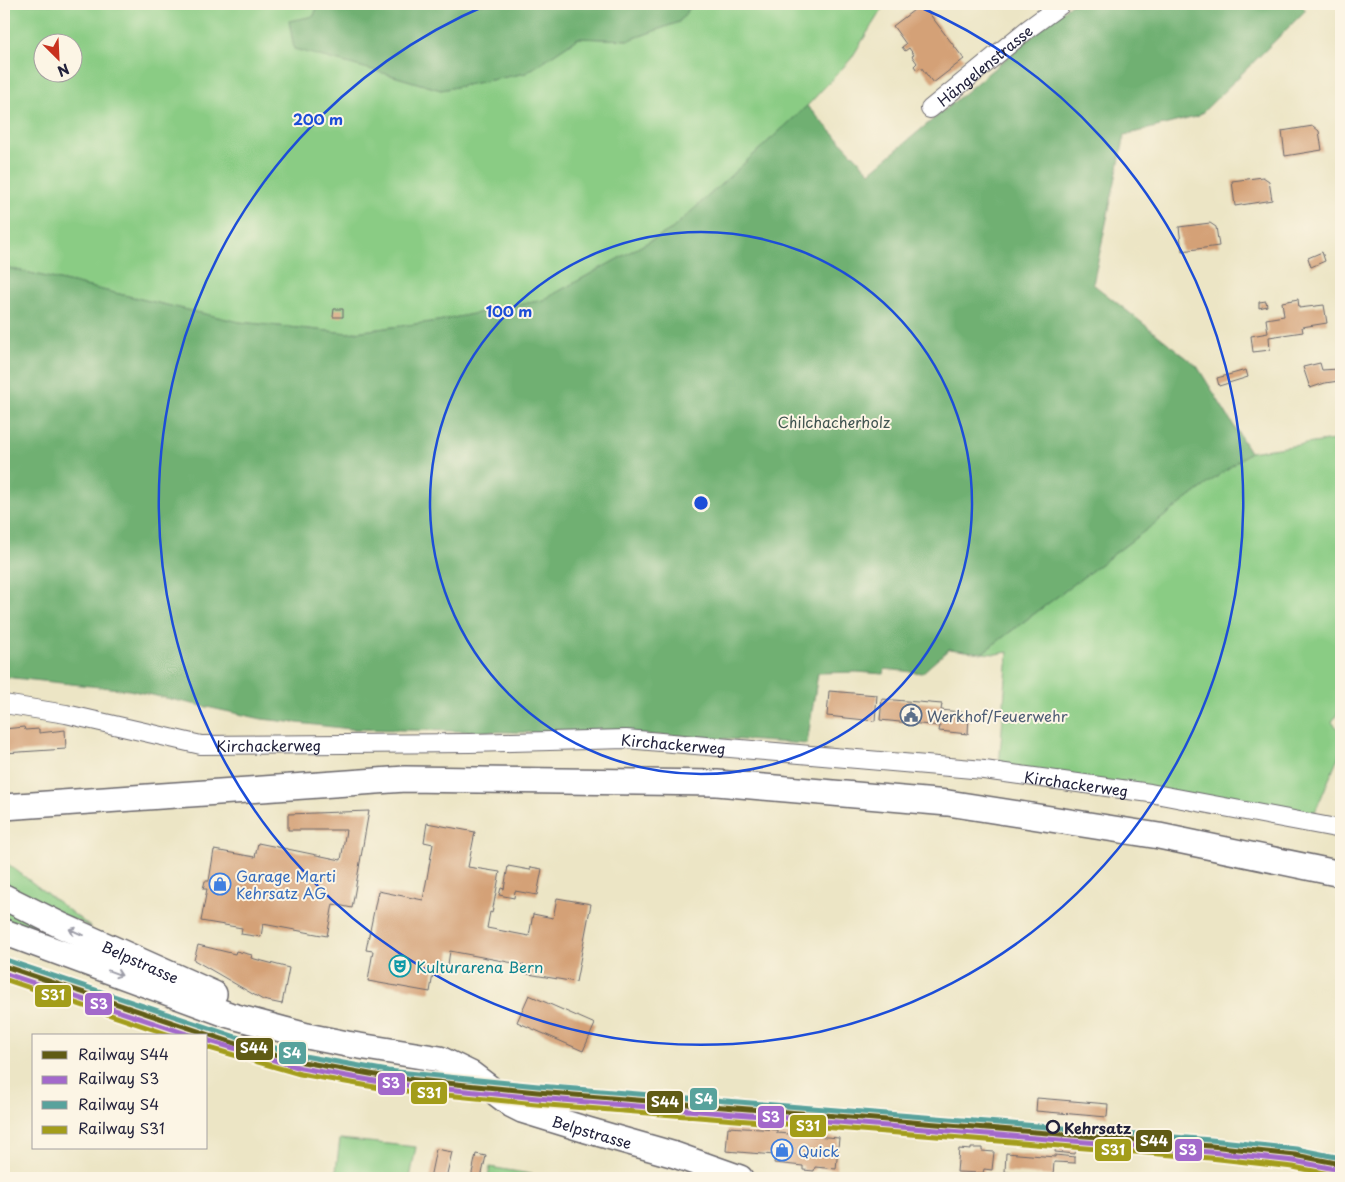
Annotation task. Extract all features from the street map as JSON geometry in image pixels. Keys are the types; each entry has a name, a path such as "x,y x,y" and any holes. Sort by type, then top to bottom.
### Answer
{"main road":[{"path":"4,807 405,780 717,783 948,803 1159,836 1341,874"},
{"name":"Belpstrasse","path":"4,897 62,926 196,985 278,1028"},
{"name":"Belpstrasse","path":"4,932 219,1011 278,1028 347,1044 440,1059 471,1074 512,1105 522,1110 675,1155 740,1178"}],"street":[{"name":"Hängelenstrasse","path":"930,109 1028,29 1062,4"},
{"name":"Kirchackerweg","path":"4,704 66,714 201,745 470,743 626,739 974,770 1150,793 1341,829"}],"green space":[{"path":"4,4 318,4 314,16 387,74 441,90 526,73 578,38 629,40 679,22 693,4 885,4 851,59 807,106 672,229 543,300 438,321 348,333 239,322 4,267"},
{"path":"318,4 693,4 679,22 629,40 578,38 526,73 441,90 294,49 289,21 314,16"},
{"name":"Chilchacherholz","path":"1071,4 1300,4 1306,10 1199,116 1125,135 1093,284 1197,366 1250,452 982,653 949,649 922,673 885,669 884,674 857,672 818,673 807,744 680,736 351,729 262,719 129,690 4,677 4,267 239,322 348,333 438,321 543,300 672,229 807,106 870,172"},
{"path":"1341,439 1341,708 1332,722 1341,732 1341,751 1315,812 999,768 1008,652 996,654 982,653 1250,452"},
{"path":"4,861 92,928 4,888"},
{"path":"4,908 76,943 77,950 4,924"},
{"path":"340,1139 416,1147 410,1178 335,1178"},
{"path":"490,1167 553,1178 488,1178"}],"building":[{"path":"922,4 964,59 933,83 921,67 917,70 914,66 917,63 912,56 914,55 909,48 905,51 902,47 906,44 893,26"},
{"path":"1313,126 1319,131 1322,150 1285,156 1282,131"},
{"path":"1263,177 1269,181 1272,200 1235,206 1232,181"},
{"path":"1210,223 1216,227 1219,246 1182,251 1179,227"},
{"path":"1322,252 1325,261 1311,267 1308,258"},
{"path":"1298,299 1299,308 1324,305 1327,323 1302,327 1303,332 1269,337 1270,350 1253,352 1251,336 1268,333 1266,319 1284,316 1282,302"},
{"path":"1266,301 1267,306 1259,308 1259,302"},
{"path":"334,309 343,309 343,317 333,317"},
{"path":"1320,363 1322,370 1339,369 1341,366 1341,389 1339,381 1310,388 1303,367"},
{"path":"1246,370 1248,377 1219,386 1217,378"},
{"path":"829,691 877,695 875,721 827,716"},
{"name":"Werkhof/Feuerwehr","path":"882,699 942,704 941,710 969,713 968,734 939,731 940,726 880,720"},
{"path":"24,727 25,730 39,729 39,733 65,730 66,749 4,753 4,729"},
{"path":"369,811 352,908 333,904 327,936 263,924 261,937 241,934 242,928 201,921 207,889 203,889 205,881 209,881 214,850 255,857 258,843 341,860 346,830 288,830 288,814"},
{"path":"427,823 475,832 468,867 500,872 487,928 529,936 533,914 553,918 557,898 591,904 576,982 522,973 524,965 450,951 447,971 434,968 430,992 368,981 373,951 366,950 378,891 423,900 433,844 424,842"},
{"path":"508,866 530,870 531,867 542,869 537,895 515,891 514,898 499,895 501,888 504,889"},
{"path":"198,945 235,954 236,951 252,955 251,958 289,968 282,1004 263,1000 194,960"},
{"path":"529,995 595,1024 583,1051 517,1022"},
{"path":"1037,1098 1108,1104 1107,1117 1036,1111"},
{"path":"728,1127 777,1130 777,1133 839,1138 836,1169 815,1167 814,1171 803,1170 803,1166 774,1163 775,1155 726,1151"},
{"path":"1056,1146 1076,1147 1075,1154 1055,1152"},
{"path":"971,1148 982,1148 982,1151 994,1152 992,1170 984,1169 983,1173 957,1172 959,1149 971,1150"},
{"path":"436,1149 452,1152 446,1178 430,1178"},
{"path":"1006,1153 1075,1157 1075,1163 1054,1162 1053,1176 1005,1172"},
{"path":"476,1154 486,1156 481,1178 471,1178"}],"rail line":[{"name":"S4","path":"6,960 236,1037 304,1056 388,1071 538,1086 1211,1140 1296,1149 1341,1158"},
{"name":"S44","path":"4,966 207,1034"},
{"name":"S3","path":"4,973 187,1034"},
{"name":"S31","path":"4,979 167,1034"},
{"name":"S44","path":"208,1034 303,1062 387,1077 537,1092 1211,1146 1295,1155 1341,1164"},
{"name":"S3","path":"208,1041 301,1068 386,1083 537,1098 1210,1152 1294,1161 1340,1170"},
{"name":"S31","path":"208,1048 300,1074 386,1089 536,1104 1210,1158 1293,1167 1339,1176"}],"place":[{"name":"Werkhof/Feuerwehr","path":"911,715"},
{"name":"Garage Marti Kehrsatz AG","path":"220,884"},
{"name":"Kulturarena Bern","path":"400,966"},
{"name":"Kehrsatz","path":"1053,1127"},
{"name":"Quick","path":"782,1150"}]}
